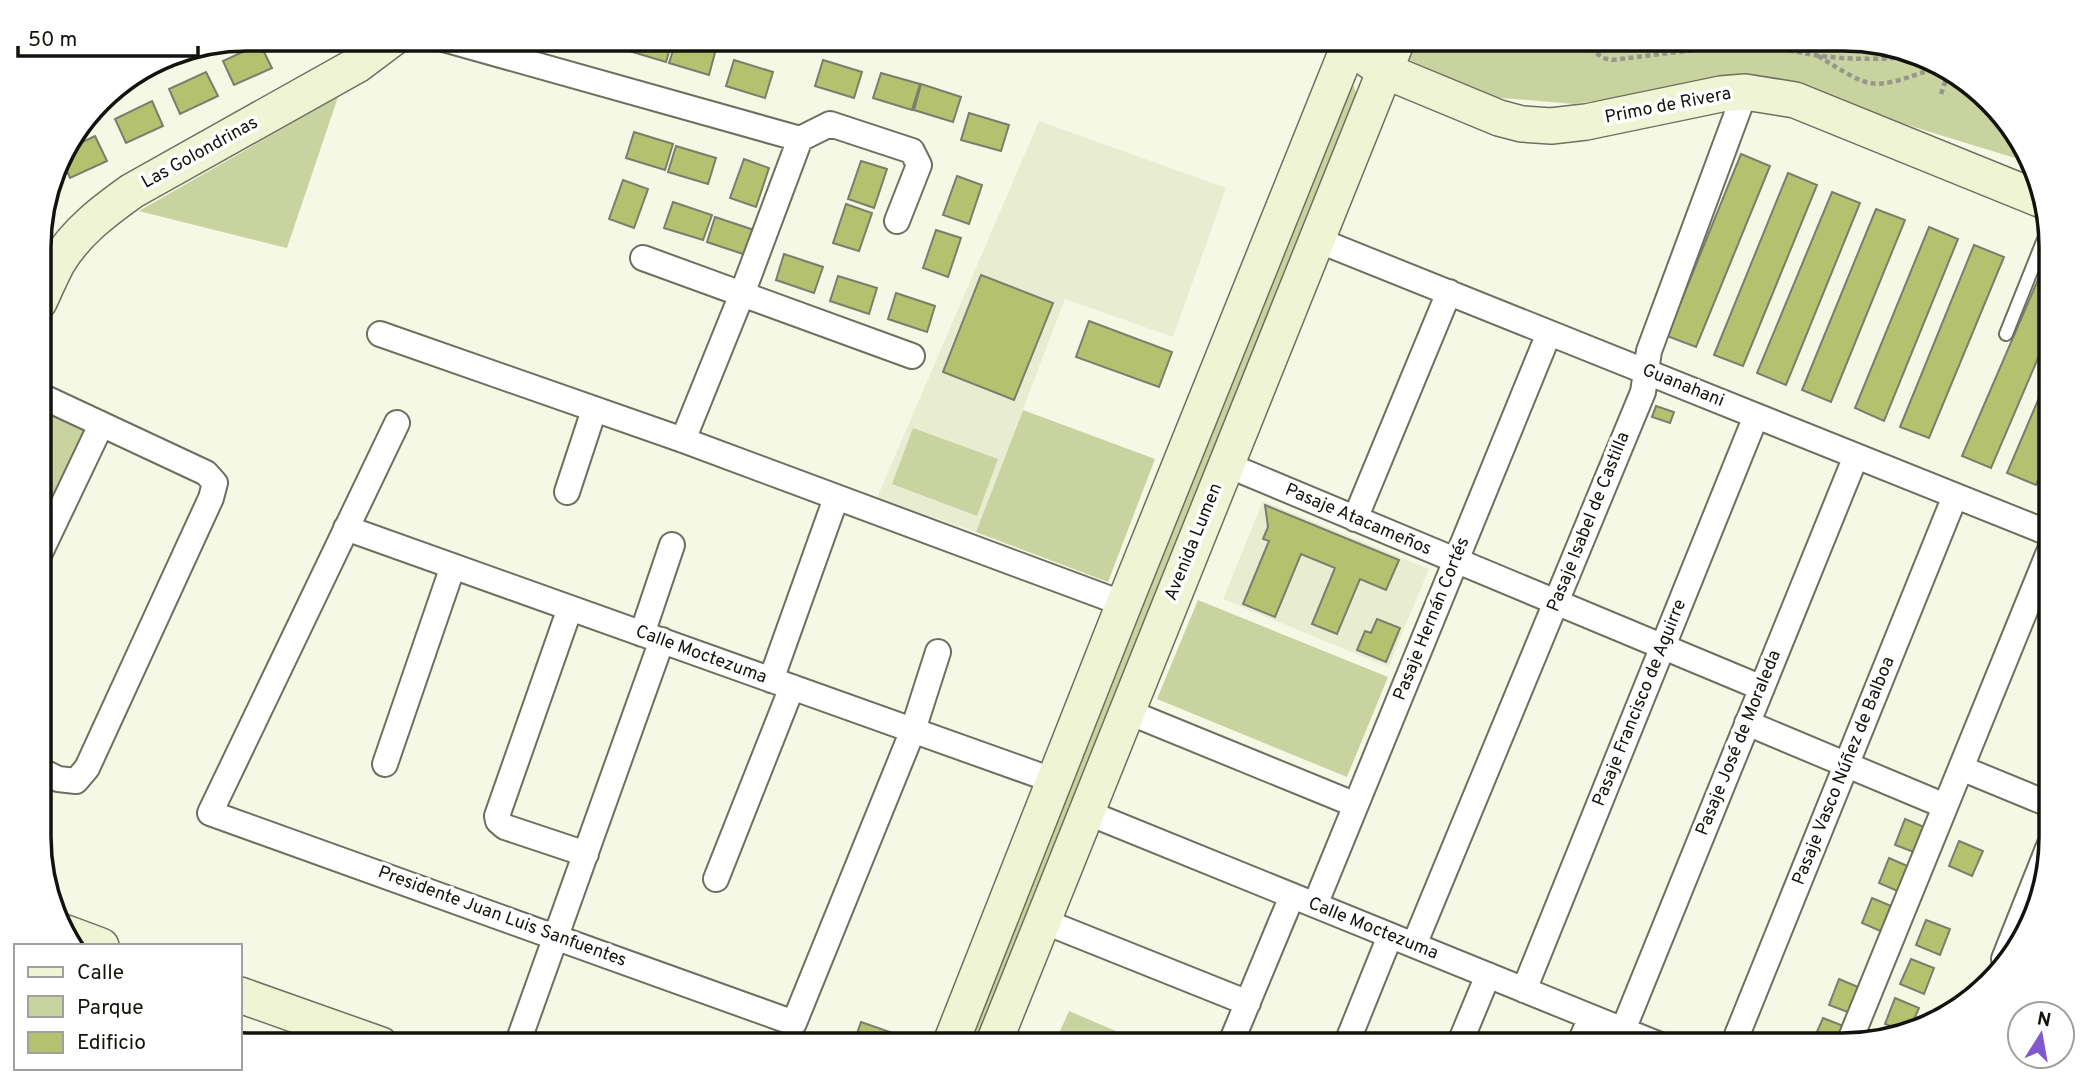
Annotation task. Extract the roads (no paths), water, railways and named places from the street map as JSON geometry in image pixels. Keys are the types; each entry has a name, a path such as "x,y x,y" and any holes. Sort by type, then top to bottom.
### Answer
{"street":[{"name":"Las Golondrinas","path":"51,277 59,261 99,214 132,191 357,65 376,51"},
{"path":"486,51 800,139 830,124 912,151 919,165 897,221"},
{"path":"955,1033 1342,51"},
{"name":"Primo de Rivera","path":"1359,51 1383,70 1499,118 1522,124 1586,122 1699,97 1745,92 1796,100 2032,196"},
{"name":"Avenida Lumen","path":"998,1033 1392,51"},
{"name":"Pasaje Isabel de Castilla","path":"1414,946 1643,392 1649,351 1745,92"},
{"path":"683,440 800,139"},
{"name":"Guanahani","path":"1315,239 2039,529"},
{"path":"643,258 912,356"},
{"path":"1355,519 1449,292"},
{"name":"Pasaje Hernán Cortés","path":"1315,905 1549,333"},
{"path":"380,334 683,440 1124,604"},
{"path":"51,401 206,473 215,483 211,498 87,768 76,780 51,776"},
{"path":"567,492 594,410"},
{"name":"Pasaje Francisco de Aguirre","path":"1524,990 1756,416"},
{"path":"346,528 397,423"},
{"path":"51,530 101,425"},
{"name":"Pasaje José de Moraleda","path":"1623,1030 1856,456"},
{"name":"Pasaje Atacameños","path":"1225,464 1762,688"},
{"name":"Pasaje Vasco Núñez de Balboa","path":"1738,1033 1955,496"},
{"path":"716,879 782,684 836,498"},
{"name":"Calle Moctezuma","path":"346,528 1055,781"},
{"name":"Presidente Juan Luis Sanfuentes","path":"346,528 210,813 794,1023 913,730"},
{"path":"521,1033 586,854 652,637 672,545"},
{"path":"385,764 453,566"},
{"path":"1853,1033 2039,576"},
{"path":"570,608 497,817 505,827 586,854"},
{"path":"913,730 938,652"},
{"path":"1126,711 1356,806"},
{"path":"1748,723 1945,806"},
{"path":"1961,768 2039,800"},
{"name":"Calle Moctezuma","path":"1086,813 1630,1033"},
{"path":"2016,930 2034,884"},
{"path":"1235,1033 1292,896"},
{"path":"1043,921 1248,1003"},
{"path":"1351,1033 1390,936"},
{"path":"79,938 96,944"},
{"path":"1464,1033 1488,975"},
{"path":"242,996 347,1033"},
{"path":"1584,1033 1591,1017"}],"lane":[{"path":"2006,334 2039,252"}]}
